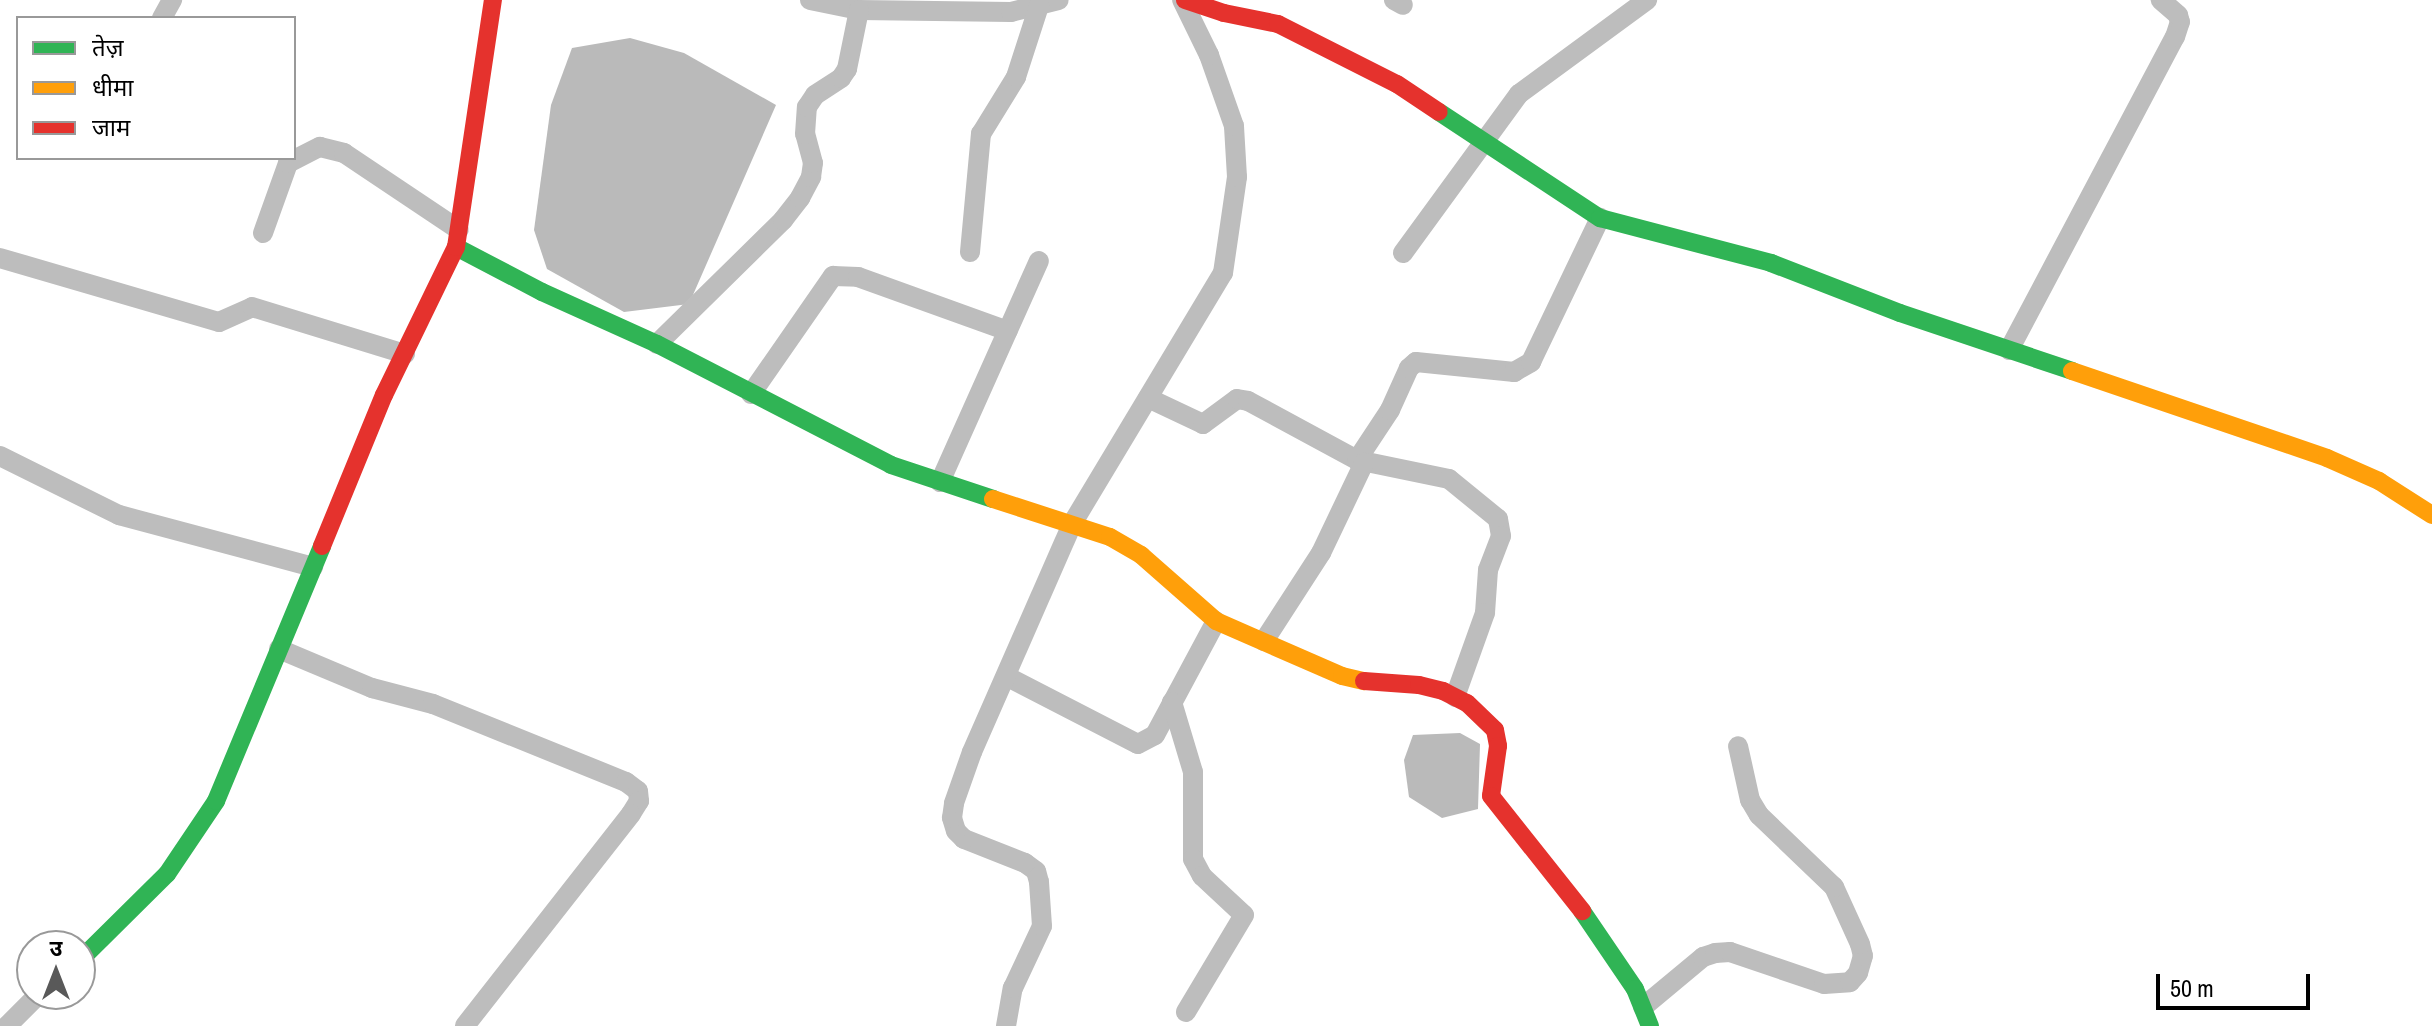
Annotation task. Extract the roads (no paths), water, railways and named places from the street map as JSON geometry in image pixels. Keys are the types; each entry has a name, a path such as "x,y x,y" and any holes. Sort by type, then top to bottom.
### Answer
{"street":[{"path":"96,944 167,874 216,801 384,395 457,238 493,0"},
{"path":"810,0 859,10 1011,12 1051,2"},
{"path":"1184,0 1224,13 1278,24 1302,34 1397,84 1600,218 1771,263 2009,350 2327,458 2379,481 2432,515"},
{"path":"1006,1026 1013,988 1042,926 1039,882 1036,871 1025,863 964,839 956,831 952,818 972,752 1072,524 1223,273 1237,177 1234,126 1225,95 1184,0"},
{"path":"2009,350 2175,37 2180,22 2178,15 2161,0"},
{"path":"970,252 981,134 1016,77 1051,2"},
{"path":"1403,253 1483,140 1530,83 1644,2"},
{"path":"657,344 783,220 800,198 811,177 813,163 805,134 807,107 815,95 847,69 859,10"},
{"path":"296,159 320,147 344,153 457,238 542,292 657,344 868,454 940,482 1110,537 1141,555 1216,621 1342,676 1368,682 1419,685 1467,703 1495,730 1498,746 1491,796 1559,878 1635,989 1655,1005 1703,957 1715,953 1730,952 1824,984 1850,982 1858,973 1863,956 1834,887 1769,828 1754,808 1738,746"},
{"path":"263,233 288,163 294,160"},
{"path":"1264,641 1321,553 1360,462 1390,410 1409,368 1416,362 1514,372 1531,362 1600,218"},
{"path":"0,258 219,322 252,307 405,354"},
{"path":"940,482 1039,261"},
{"path":"751,394 833,276 858,277 1008,331"},
{"path":"1148,398 1203,424 1237,399 1248,401 1360,462 1449,479 1498,519 1501,536 1488,570 1485,613 1455,697"},
{"path":"0,456 119,515 313,567"},
{"path":"1006,676 1138,744 1155,735 1216,621"},
{"path":"279,649 372,688 433,704 626,782 638,791 639,801 631,814 465,1026"},
{"path":"1172,702 1193,772 1193,859 1202,876 1244,915 1186,1012"},
{"path":"7,1026 23,1010"}]}
